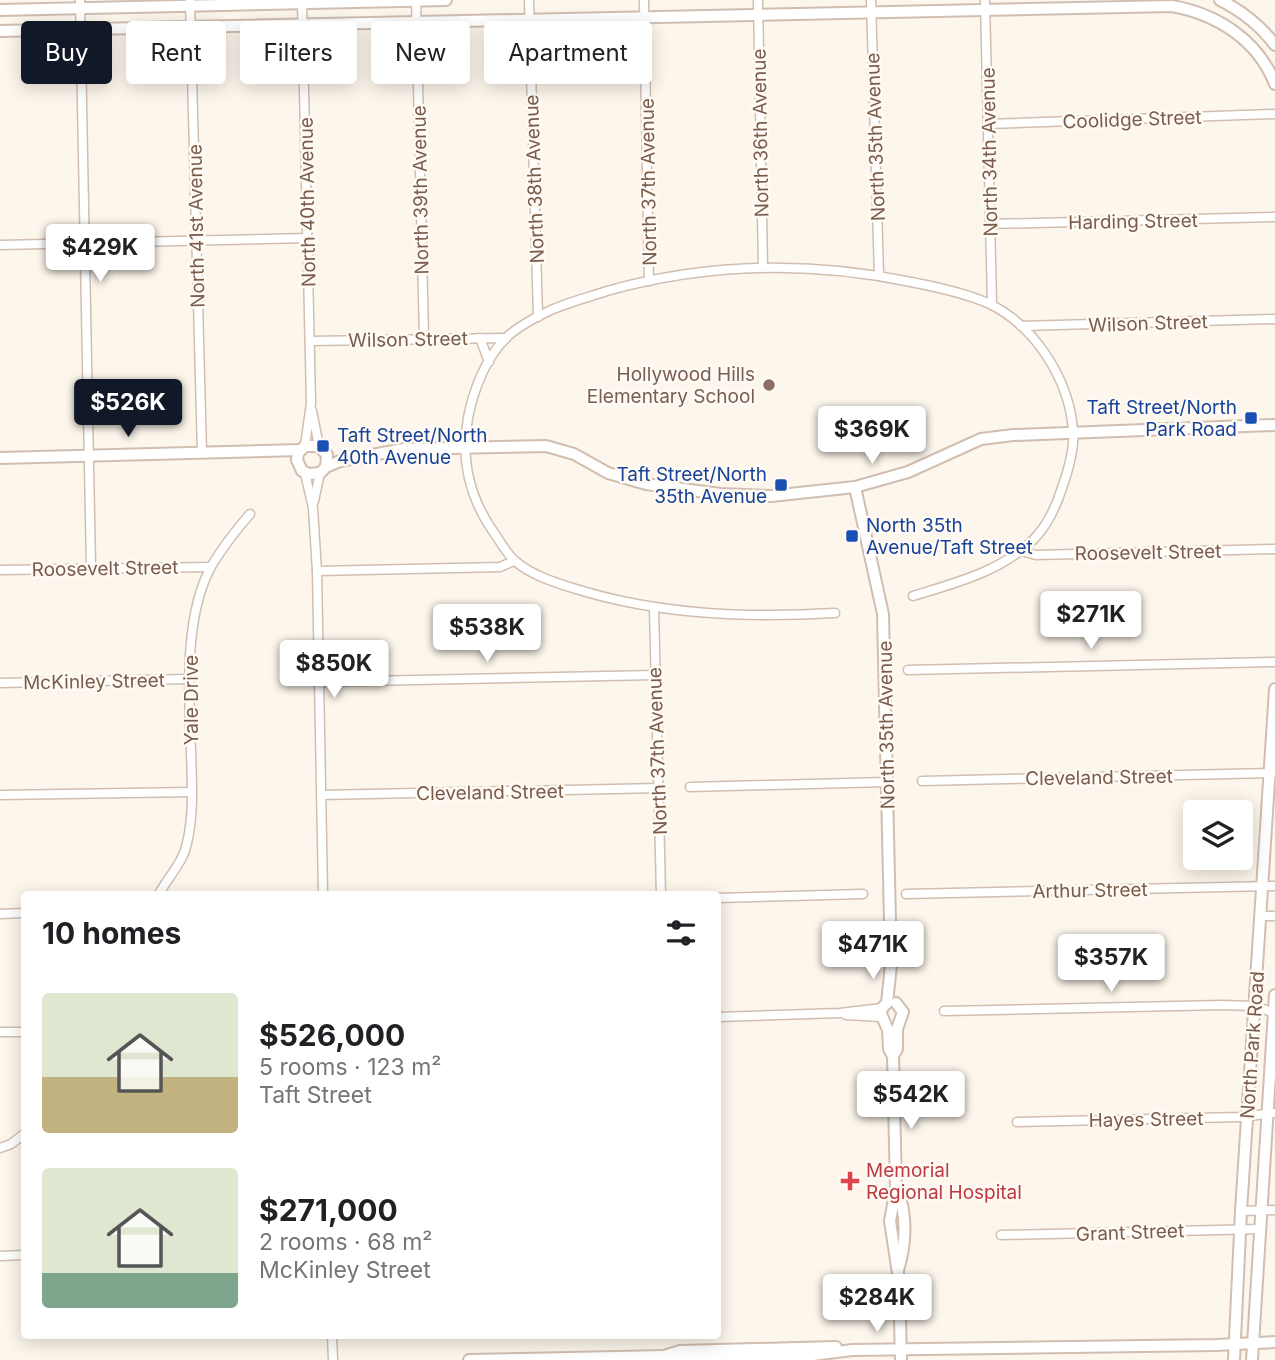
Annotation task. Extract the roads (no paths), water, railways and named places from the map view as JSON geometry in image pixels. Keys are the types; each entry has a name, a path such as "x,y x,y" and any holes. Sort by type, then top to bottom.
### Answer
{"street":[{"name":"North 39th Avenue","path":"416,0 416,21"},
{"path":"0,10 80,4 446,0"},
{"name":"North 38th Avenue","path":"529,0 537,317"},
{"name":"North 37th Avenue","path":"644,0 649,281"},
{"name":"North 36th Avenue","path":"758,0 763,267"},
{"path":"1220,0 1245,15 1263,30 1275,45"},
{"name":"North 40th Avenue","path":"302,1 303,21"},
{"name":"North 41st Avenue","path":"190,3 191,21"},
{"name":"North 34th Avenue","path":"985,5 992,305"},
{"path":"416,21 758,13 871,6 1151,5 1189,9 1229,28 1258,54 1275,81"},
{"name":"North 35th Avenue","path":"871,6 879,275"},
{"path":"0,30 21,29"},
{"path":"82,84 91,568"},
{"name":"North 41st Avenue","path":"193,84 202,453"},
{"name":"North 40th Avenue","path":"302,448 311,403 304,84"},
{"name":"North 39th Avenue","path":"418,84 424,338"},
{"name":"Coolidge Street","path":"989,124 1275,114"},
{"name":"Harding Street","path":"991,224 1275,217"},
{"path":"0,245 307,238"},
{"path":"835,613 734,616 654,608 559,584 514,561 484,520 472,494 465,447 470,407 489,362 506,338 537,317 591,296 691,273 763,267 879,275 928,285 992,305 1021,326 1049,359 1060,379 1074,433 1069,470 1049,519 1021,551 995,568 970,579 913,596"},
{"name":"Wilson Street","path":"1021,326 1275,319"},
{"path":"480,338 489,362"},
{"name":"Wilson Street","path":"310,341 506,338"},
{"name":"North 40th Avenue","path":"311,403 322,448"},
{"path":"256,451 301,469 323,470 374,454 404,449 530,446 559,448 608,473 646,484 720,494 789,495 855,487 908,472 981,439 1013,435 1275,425"},
{"path":"0,458 302,448 322,448 340,454 374,454"},
{"path":"302,448 297,457 313,508 317,571 323,891"},
{"path":"313,508 328,459 322,448"},
{"name":"North 35th Avenue","path":"855,487 883,614 891,965 886,1011 889,1049 893,1056 896,1188 890,1221 897,1273 901,1355"},
{"name":"Yale Drive","path":"161,891 178,867 187,847 192,817 188,679 191,633 211,567 250,514"},
{"name":"Roosevelt Street","path":"1021,551 1036,555 1275,549"},
{"path":"317,571 500,567 514,561"},
{"name":"Roosevelt Street","path":"0,570 211,567"},
{"name":"North 37th Avenue","path":"654,608 661,891"},
{"path":"908,670 1275,662"},
{"path":"320,682 655,675"},
{"name":"McKinley Street","path":"0,684 188,679"},
{"name":"North Park Road","path":"1234,1360 1262,886 1271,817 1275,689"},
{"name":"Cleveland Street","path":"922,781 1273,773"},
{"path":"690,787 887,782"},
{"name":"Cleveland Street","path":"321,795 659,788"},
{"path":"0,795 192,792"},
{"name":"Arthur Street","path":"906,894 1275,886"},
{"path":"721,898 863,894"},
{"path":"0,914 21,914"},
{"path":"1260,916 1275,916"},
{"name":"North Park Road","path":"1252,1360 1261,1211 1271,1114 1275,995"},
{"path":"944,1011 1254,1006 1275,1013"},
{"path":"721,1017 886,1011 892,1024 899,1022"},
{"name":"North 35th Avenue","path":"886,1011 903,1012 899,1022 897,1049 893,1056"},
{"path":"0,1032 21,1031"},
{"name":"Hayes Street","path":"1017,1122 1271,1114"},
{"path":"11,1144 21,1136"},
{"path":"0,1146 21,1144"},
{"path":"1241,1211 1275,1210"},
{"name":"Grant Street","path":"1001,1235 1260,1229"},
{"path":"0,1256 21,1255"},
{"path":"332,1339 333,1360"},
{"path":"664,1356 680,1351 830,1346 901,1355 1275,1342"},
{"path":"469,1360 664,1356 679,1359 750,1359 852,1350"}],"place":[{"name":"Hollywood Hills Elementary School","path":"769,385"},
{"name":"Taft Street/North Park Road","path":"1251,418"},
{"name":"Taft Street/North 40th Avenue","path":"323,446"},
{"name":"Taft Street/North 35th Avenue","path":"781,485"},
{"name":"North 35th Avenue/Taft Street","path":"852,536"},
{"name":"Memorial Regional Hospital","path":"850,1181"}]}
